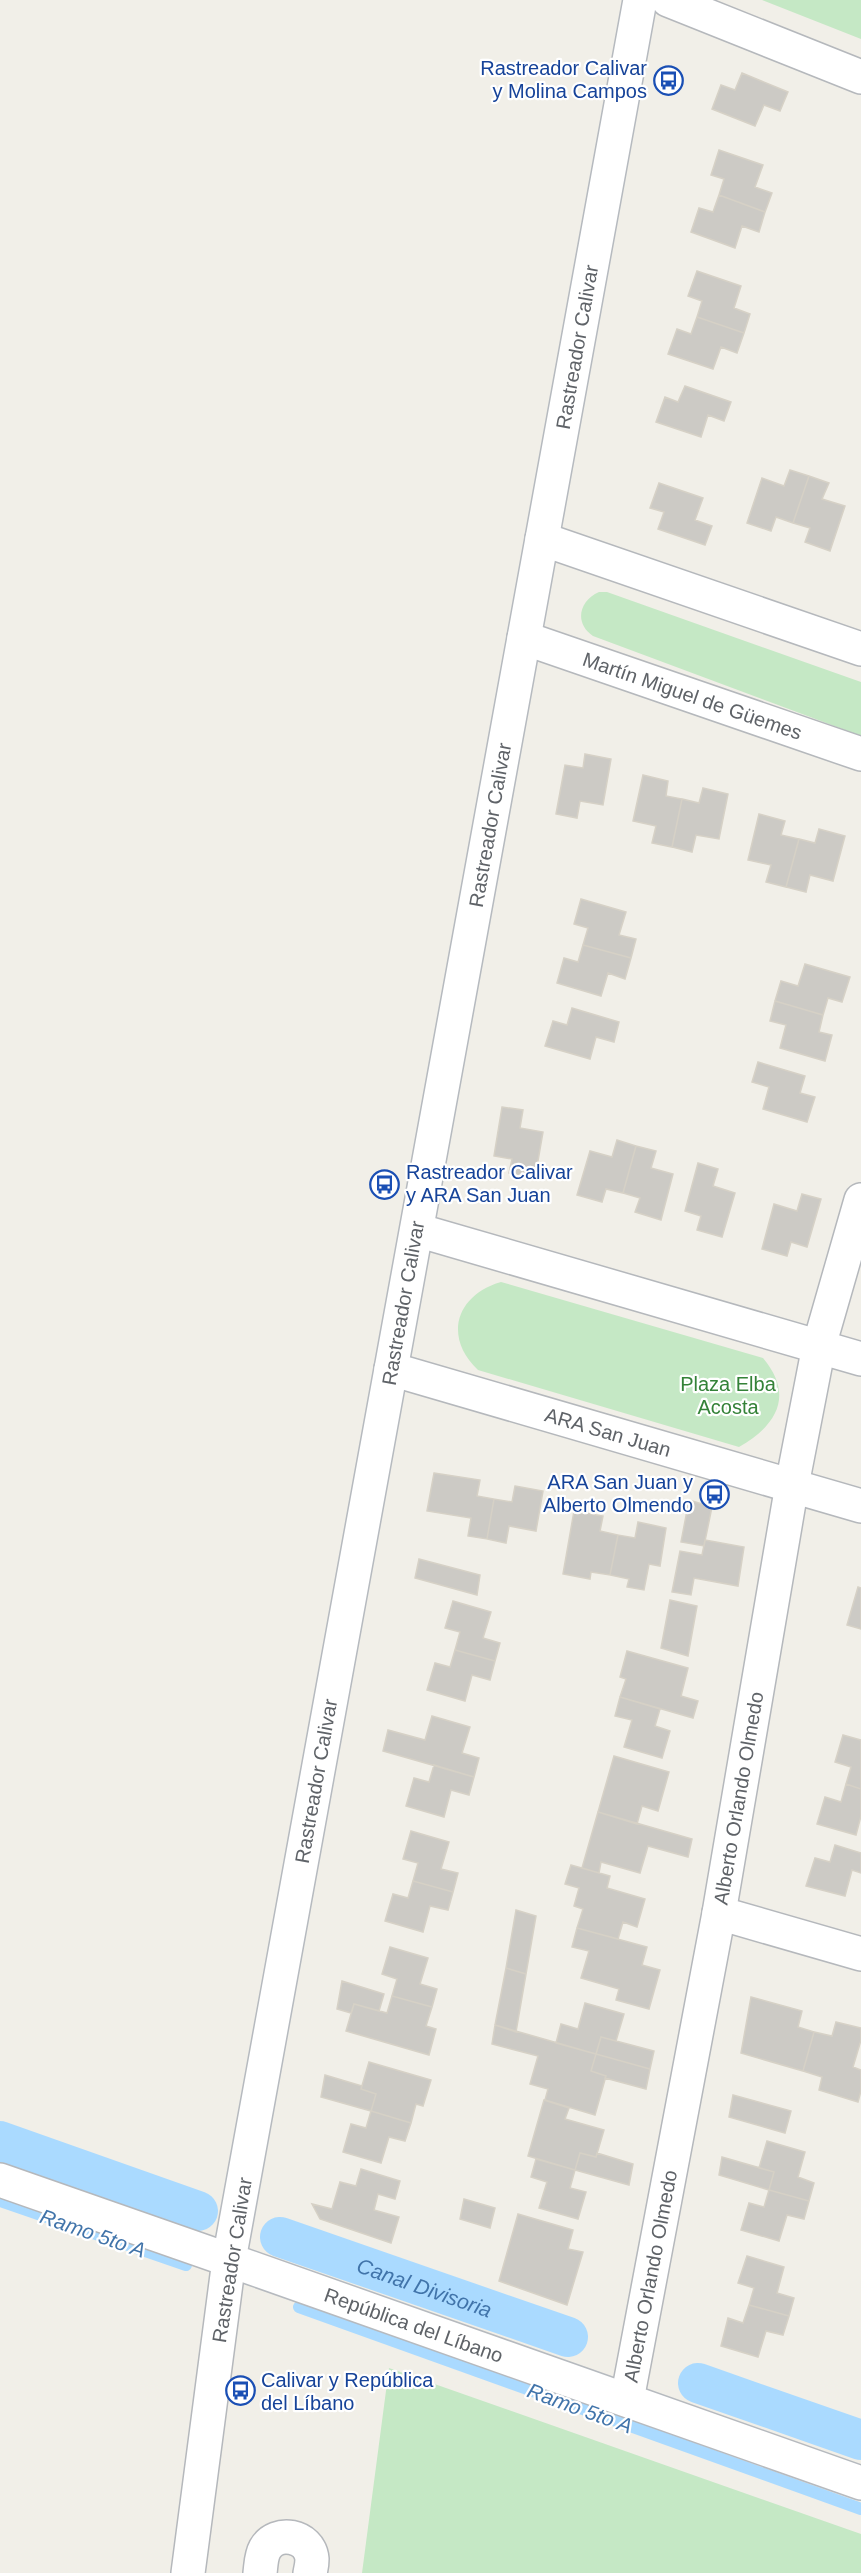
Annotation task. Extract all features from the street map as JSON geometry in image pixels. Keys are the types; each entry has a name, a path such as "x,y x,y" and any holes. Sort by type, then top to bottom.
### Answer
{"street":[{"name":"Rastreador Calivar","path":"188,2573 229,2260 640,0"},
{"path":"668,0 861,77"},
{"path":"542,539 861,649"},
{"name":"Martín Miguel de Güemes","path":"524,638 861,754"},
{"name":"Alberto Orlando Olmedo","path":"627,2400 719,1913 792,1485 819,1346 861,1200"},
{"path":"417,1230 861,1359"},
{"name":"ARA San Juan","path":"391,1369 861,1506"},
{"path":"719,1913 861,1954"},
{"name":"República del Líbano","path":"0,2180 861,2483"},
{"path":"260,2573 265,2548 276,2539 286,2536 304,2543 310,2551 312,2559 310,2573"}],"green space":[{"path":"762,0 861,0 861,39"},
{"path":"599,592 607,592 861,682 861,736 593,636 583,625 581,612 587,601"},
{"name":"Plaza Elba Acosta","path":"501,1282 763,1358 773,1372 778,1385 777,1409 763,1430 739,1447 478,1370 460,1344 458,1331 460,1319 465,1307 473,1297"},
{"path":"389,2368 861,2534 861,2573 362,2573"}],"building":[{"path":"742,73 788,92 780,111 764,105 755,126 712,109 721,85 735,90"},
{"path":"719,150 763,165 755,187 772,193 765,212 719,195 724,179 711,175"},
{"path":"719,195 765,212 759,232 742,226 735,248 691,232 699,208 713,212"},
{"path":"697,271 741,286 734,308 750,314 744,333 697,317 702,301 688,296"},
{"path":"697,317 744,333 737,353 721,347 713,369 668,354 677,329 691,334"},
{"path":"685,386 731,402 724,421 708,415 701,437 656,422 665,397 678,402"},
{"path":"790,470 809,476 793,523 776,517 771,531 747,523 762,478 784,486"},
{"path":"809,476 829,483 822,499 845,506 830,551 805,542 810,528 793,523"},
{"path":"659,483 703,498 695,520 712,526 705,545 658,529 664,512 650,508"},
{"path":"585,754 611,759 603,805 580,801 577,818 556,814 565,765 583,768"},
{"path":"643,775 668,781 666,796 682,799 672,847 652,843 656,826 633,821"},
{"path":"703,788 728,794 719,839 696,835 692,852 672,847 682,799 699,803"},
{"path":"759,814 785,821 781,835 799,839 786,887 766,882 771,865 748,860"},
{"path":"819,829 845,836 833,881 810,875 806,892 786,887 799,839 815,843"},
{"path":"581,899 626,912 619,935 636,939 631,958 583,945 588,928 574,924"},
{"path":"583,945 631,958 625,979 608,973 601,996 557,983 564,958 578,962"},
{"path":"805,964 850,977 842,1002 828,998 823,1015 775,1001 781,981 798,986"},
{"path":"775,1001 823,1015 819,1032 832,1035 825,1061 780,1048 786,1025 770,1021"},
{"path":"572,1008 619,1022 614,1042 596,1037 590,1059 545,1046 553,1021 567,1025"},
{"path":"758,1062 805,1076 800,1093 815,1097 807,1122 763,1109 769,1087 752,1082"},
{"path":"502,1107 523,1110 520,1128 543,1132 535,1178 509,1173 512,1159 494,1156"},
{"path":"617,1140 636,1146 623,1193 606,1189 602,1202 577,1195 590,1151 612,1157"},
{"path":"636,1146 656,1151 651,1168 673,1174 661,1220 635,1212 640,1198 623,1193"},
{"path":"698,1163 718,1169 713,1186 735,1193 722,1237 697,1230 701,1216 685,1211"},
{"path":"802,1194 821,1199 807,1247 791,1242 787,1256 762,1249 774,1204 797,1211"},
{"path":"434,1473 480,1480 477,1496 494,1499 487,1539 468,1536 471,1518 427,1511"},
{"path":"515,1486 543,1491 536,1531 509,1526 506,1543 487,1539 494,1499 512,1502"},
{"path":"689,1500 712,1507 704,1546 681,1542"},
{"path":"574,1511 603,1516 600,1531 618,1535 610,1575 591,1572 590,1579 563,1574"},
{"path":"638,1522 666,1528 660,1566 649,1564 644,1590 627,1587 629,1579 610,1575 618,1535 635,1538"},
{"path":"705,1540 744,1547 738,1586 694,1578 691,1595 672,1592 680,1551 702,1555"},
{"path":"419,1559 480,1575 477,1595 415,1578"},
{"path":"858,1587 861,1588 861,1629 847,1625"},
{"path":"670,1600 697,1606 688,1656 661,1648"},
{"path":"453,1601 491,1612 483,1638 500,1643 495,1661 455,1650 460,1632 445,1628"},
{"path":"455,1650 495,1661 490,1680 472,1675 465,1701 427,1690 435,1663 450,1667"},
{"path":"627,1651 688,1668 681,1696 698,1701 693,1718 620,1697 626,1679 620,1677"},
{"path":"620,1697 660,1709 655,1726 670,1731 662,1758 624,1747 632,1720 615,1716"},
{"path":"432,1716 470,1727 462,1753 479,1758 474,1777 383,1751 388,1730 425,1740"},
{"path":"843,1735 861,1740 861,1789 846,1784 851,1767 835,1762"},
{"path":"614,1756 669,1772 658,1811 642,1806 637,1824 598,1812"},
{"path":"434,1765 474,1777 469,1795 451,1790 444,1817 406,1806 414,1778 429,1782"},
{"path":"846,1784 861,1789 861,1816 856,1835 817,1824 825,1797 841,1802"},
{"path":"598,1812 692,1839 688,1857 648,1846 640,1873 601,1862 599,1873 582,1868"},
{"path":"411,1831 449,1842 441,1869 458,1873 453,1892 413,1881 418,1863 403,1859"},
{"path":"835,1845 861,1853 861,1873 852,1870 845,1896 806,1886 815,1858 830,1862"},
{"path":"571,1865 610,1876 607,1888 645,1899 637,1927 623,1922 618,1939 577,1928 583,1909 574,1906 579,1888 565,1884"},
{"path":"413,1881 453,1892 448,1910 430,1906 423,1932 385,1921 393,1894 408,1898"},
{"path":"516,1910 536,1916 526,1974 506,1968"},
{"path":"577,1928 647,1947 642,1965 660,1970 649,2009 616,2000 619,1989 581,1978 589,1951 572,1947"},
{"path":"390,1947 428,1958 420,1984 437,1989 432,2007 392,1996 397,1979 382,1974"},
{"path":"506,1968 526,1974 516,2032 495,2025"},
{"path":"342,1981 384,1994 379,2011 354,2004 351,2013 337,2009"},
{"path":"392,1996 432,2007 426,2026 436,2029 429,2055 346,2031 354,2004 387,2013"},
{"path":"751,1997 802,2011 798,2027 814,2032 803,2071 741,2053"},
{"path":"585,2003 624,2014 616,2041 601,2037 596,2054 556,2043 561,2024 578,2029"},
{"path":"836,2022 861,2028 861,2040 853,2067 861,2070 861,2091 858,2102 819,2090 822,2077 803,2071 814,2032 832,2036"},
{"path":"495,2025 596,2054 591,2071 606,2076 595,2115 545,2100 548,2089 530,2084 538,2056 492,2044"},
{"path":"601,2037 654,2051 650,2069 596,2054"},
{"path":"596,2054 650,2069 646,2089 605,2078 606,2076 591,2071"},
{"path":"369,2062 431,2080 423,2106 416,2104 411,2123 371,2111 376,2094 361,2089"},
{"path":"325,2075 362,2086 361,2089 376,2094 371,2111 321,2097"},
{"path":"733,2095 791,2111 785,2133 729,2117"},
{"path":"544,2100 569,2108 565,2119 604,2130 596,2157 580,2153 575,2170 528,2156"},
{"path":"371,2111 411,2123 405,2141 389,2137 381,2163 343,2152 351,2124 366,2128"},
{"path":"767,2141 805,2152 798,2177 814,2183 809,2201 769,2190 774,2172 759,2168"},
{"path":"580,2153 596,2157 597,2153 633,2164 629,2185 575,2170"},
{"path":"722,2157 774,2172 769,2190 719,2175"},
{"path":"536,2159 575,2170 570,2188 586,2192 578,2219 539,2208 547,2182 531,2177"},
{"path":"361,2169 400,2181 395,2199 378,2194 374,2210 399,2217 391,2243 320,2219 312,2204 332,2209 340,2182 356,2186"},
{"path":"769,2190 809,2201 804,2219 787,2215 779,2241 741,2230 749,2203 764,2207"},
{"path":"464,2199 495,2208 490,2228 460,2219"},
{"path":"518,2214 573,2230 568,2249 583,2252 567,2305 499,2281"},
{"path":"747,2256 784,2267 777,2293 794,2298 789,2316 749,2305 754,2288 738,2283"},
{"path":"749,2305 789,2316 783,2335 766,2331 758,2357 721,2346 728,2318 743,2323"}],"waterway":[{"name":"Canal Divisoria","path":"0,2141 198,2211"},
{"name":"Ramo 5to A","path":"0,2201 186,2265"},
{"name":"Canal Divisoria","path":"280,2237 568,2337"},
{"name":"Ramo 5to A","path":"299,2307 861,2509"},
{"name":"Canal Divisoria","path":"698,2383 861,2440"}],"place":[{"name":"Rastreador Calivar y Molina Campos","path":"668,80"},
{"name":"Rastreador Calivar y ARA San Juan","path":"385,1184"},
{"name":"ARA San Juan y Alberto Olmendo","path":"714,1494"},
{"name":"Calivar y República del Líbano","path":"240,2391"}]}
